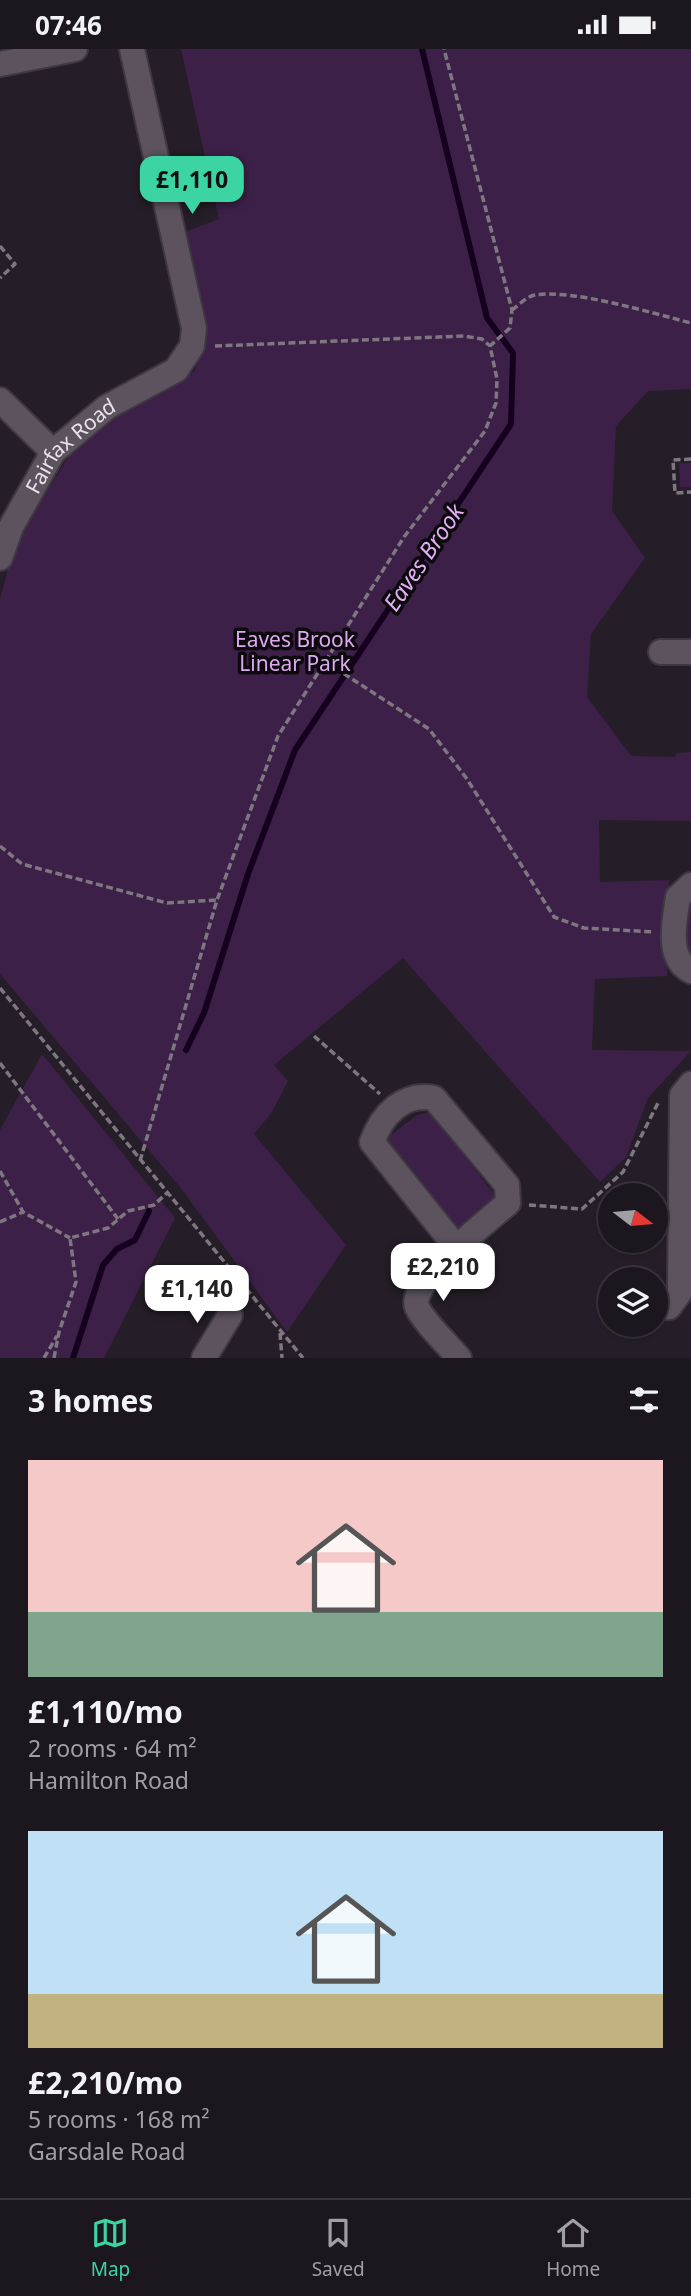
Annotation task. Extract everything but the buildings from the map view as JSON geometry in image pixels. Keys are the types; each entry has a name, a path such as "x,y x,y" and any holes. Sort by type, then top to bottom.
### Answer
{"street":[{"path":"0,64 75,49"},
{"path":"132,49 194,328 192,346"},
{"name":"Fairfax Road","path":"0,558 11,527 53,451 107,407 176,370 192,346"},
{"path":"0,400 53,451"},
{"path":"662,652 691,652"},
{"path":"691,885 678,897 674,933 676,954 691,971"},
{"path":"668,1307 680,1292 686,1089"},
{"path":"457,1248 372,1142 380,1122 408,1099 422,1096 434,1098 506,1185 508,1203 457,1248 416,1292 416,1306 458,1358"},
{"path":"204,1358 230,1315"}],"path":[{"path":"444,49 512,310 510,328 491,346"},
{"path":"0,246 15,264 0,278"},
{"path":"512,310 533,295 563,296 631,307 691,323"},
{"path":"140,1161 217,900 278,736 404,537 485,431 496,403 498,379 491,346 482,339 464,336 192,346"},
{"path":"691,459 673,460 675,493 691,492"},
{"path":"326,662 429,729 467,779 554,916 584,928 674,933"},
{"path":"0,846 22,864 167,903 217,900"},
{"path":"0,988 303,1358"},
{"path":"314,1037 395,1107"},
{"path":"0,1063 118,1219"},
{"path":"508,1203 582,1209 623,1172 659,1101 686,1089"},
{"path":"0,1171 23,1212 70,1238 108,1228 128,1211 154,1205 167,1193"},
{"path":"0,1222 23,1212"},
{"path":"54,1358 59,1332 76,1282 70,1238"},
{"path":"280,1331 282,1358"},
{"path":"44,1358 59,1332"}],"green space":[{"name":"Eaves Brook Linear Park","path":"181,49 691,49 691,389 648,391 616,426 612,511 645,558 591,634 587,697 631,756 675,757 677,753 691,752 691,821 599,820 600,882 669,880 667,976 595,979 592,1050 691,1051 648,1098 626,1157 600,1182 403,958 274,1065 288,1081 272,1112 254,1134 346,1245 287,1332 180,1187 0,974 0,599 16,539 89,425 195,371 204,332 185,232 219,219"},
{"path":"679,463 691,463 691,487 680,487"},
{"path":"691,895 691,962 685,958 681,905"},
{"path":"42,1054 175,1218 104,1358 0,1358 0,1130"},
{"path":"431,1112 497,1198 469,1231 456,1230 387,1152 388,1137 417,1115"}],"waterway":[{"name":"Eaves Brook","path":"186,1050 204,1013 248,874 295,750 511,424 513,353 487,318 422,49"},
{"path":"73,1358 103,1265 117,1249 135,1240 149,1211"}]}
